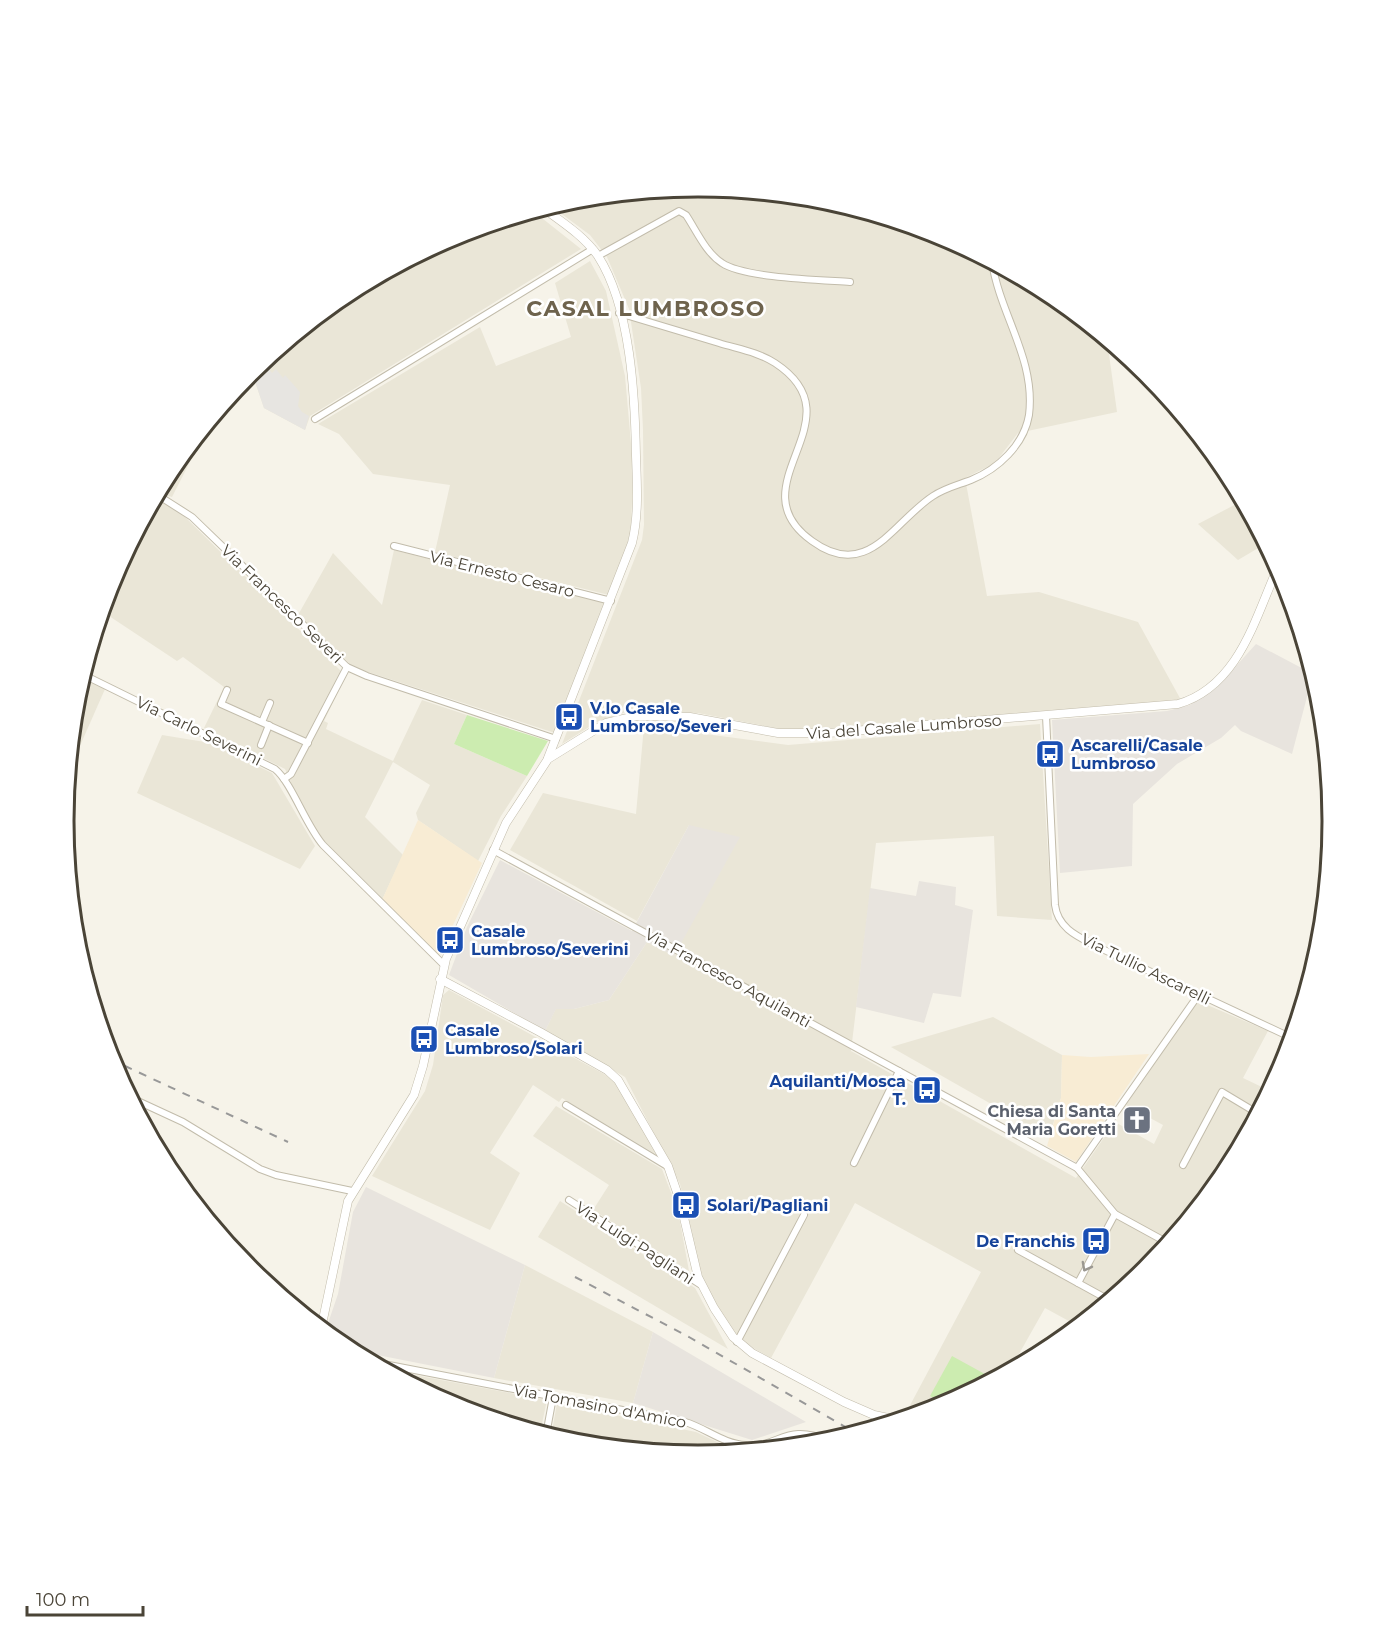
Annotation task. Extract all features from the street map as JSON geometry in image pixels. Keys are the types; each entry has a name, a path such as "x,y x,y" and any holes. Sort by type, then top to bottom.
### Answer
{"street":[{"path":"598,256 679,210 686,214 713,255 728,266 791,278 850,282"},
{"path":"548,759 632,543 636,497 634,384 619,313 608,276 592,249 551,215"},
{"path":"315,419 592,249"},
{"path":"619,313 759,354 789,374 802,392 807,418 804,437 785,482 784,499 788,512 802,533 819,546 836,553 861,552 885,541 935,495 979,476 996,465 1023,434 1029,414 1029,378 1015,331 997,288 994,272"},
{"name":"Via Francesco Severi","path":"164,499 189,514 347,667 367,676 556,739"},
{"name":"Via Ernesto Cesaro","path":"394,546 611,601"},
{"name":"Via del Casale Lumbroso","path":"324,1320 342,1224 352,1191 415,1092 444,965 493,849 510,816 548,759 606,723 636,716 690,717 796,734 864,732 1171,705 1202,692 1228,668 1246,644 1273,579"},
{"path":"284,779 291,774 347,667"},
{"name":"Via Carlo Severini","path":"90,678 172,720 261,760 275,769 284,779 303,818 323,845 444,965"},
{"path":"227,690 221,704 308,743"},
{"path":"262,722 270,703"},
{"name":"Via Tullio Ascarelli","path":"1046,716 1055,906 1059,920 1072,933 1091,943 1284,1034"},
{"path":"261,746 269,725"},
{"name":"Via Francesco Aquilanti","path":"493,849 1077,1168 1115,1214 1161,1239"},
{"path":"440,979 610,1073 625,1089 668,1166 680,1201 702,1286 721,1321 737,1342 756,1355 844,1402 883,1417"},
{"path":"1077,1168 1199,994"},
{"path":"854,1163 899,1071"},
{"path":"1183,1165 1222,1092 1251,1109"},
{"path":"141,1103 183,1122 260,1169 276,1175 352,1191"},
{"path":"566,1105 668,1166"},
{"name":"Via Luigi Pagliani","path":"569,1200 702,1286"},
{"path":"1078,1283 1115,1214"},
{"path":"737,1342 804,1215"},
{"path":"1018,1250 1102,1296"},
{"name":"Via Tomasino d'Amico","path":"392,1365 685,1422 718,1438 740,1444"},
{"path":"548,1427 553,1396"},
{"name":"Via Tomasino d'Amico","path":"770,1441 796,1433 806,1435"}],"shaded area":[{"path":"698,197 779,202 819,209 859,218 936,244 1010,281 1077,326 1109,352 1117,412 1018,433 995,463 965,478 987,596 1039,592 1138,622 1181,700 806,732 698,713 629,711 597,722 562,744 642,540 644,525 641,388 629,309 607,257 590,235 560,213 616,202"},
{"path":"541,217 581,249 310,416 305,430 264,408 255,381 286,352 351,302 422,261 459,244"},
{"path":"590,261 606,291 625,376 633,466 631,534 609,595 435,552 450,485 373,474 339,434 318,424 480,327 496,366 571,337 555,283"},
{"path":"268,368 272,373 276,369 283,378 285,375 300,392 298,406 309,416 305,430 264,408 255,381"},
{"path":"195,452 172,497 166,495"},
{"path":"162,502 177,509 346,676 324,721 328,723 326,729 393,761 422,700 467,715 454,744 527,776 501,816 478,861 418,820 416,813 430,785 393,762 365,817 403,855 382,900 320,837 307,818 285,769 204,728 224,687 183,657 177,661 109,616 138,545"},
{"path":"1235,505 1258,548 1238,560 1198,524"},
{"path":"394,550 605,603 555,733 353,667 298,615 333,553 382,605"},
{"path":"1256,644 1302,668 1308,692 1292,754 1241,731 1235,725 1221,738 1177,764 1133,804 1132,866 1060,873 1052,720 1167,711 1190,705 1215,689"},
{"path":"89,682 105,689 78,750"},
{"path":"1040,724 1052,920 997,916 994,836 876,843 851,1051 1076,1178 1115,1122 1154,1144 1163,1125 1126,1105 1198,1001 1268,1031 1243,1078 1262,1087 1238,1133 1193,1201 1139,1262 1070,1321 1045,1308 1018,1355 973,1381 909,1408 981,1272 855,1203 771,1358 736,1336 711,1298 702,1278 680,1184 625,1077 545,1031 556,1008 574,1009 609,1000 647,942 674,956 689,825 637,921 510,850 543,793 636,814 644,726 788,745"},
{"path":"162,735 211,743 272,773 315,846 300,869 137,793"},
{"path":"418,820 482,863 439,955 382,900"},
{"path":"689,825 740,837 674,956 647,942 609,1000 574,1009 556,1009 545,1031 449,975 467,927 500,860 632,931"},
{"path":"919,881 956,887 955,905 973,910 961,997 933,993 924,1023 856,1007 870,888 916,896"},
{"path":"449,990 615,1082 657,1155 562,1098 559,1102 533,1085 490,1153 520,1173 490,1230 372,1176 425,1091 433,1065 443,995"},
{"path":"993,1017 1062,1055 1061,1098 1049,1137 891,1047"},
{"path":"1149,1054 1076,1162 1047,1146 1061,1098 1062,1055 1091,1057"},
{"path":"556,1106 662,1169 678,1211 689,1271 593,1210 609,1185 533,1136"},
{"path":"366,1187 525,1265 494,1378 374,1354 328,1323 338,1294 353,1212"},
{"path":"560,1201 695,1288 728,1349 538,1237"},
{"path":"525,1265 653,1332 633,1403 494,1378"},
{"path":"653,1332 806,1422 752,1440 633,1403"},
{"path":"409,1374 547,1400 542,1425 459,1398"},
{"path":"557,1403 696,1432 722,1444 657,1444 616,1440 553,1428"}],"green space":[{"path":"467,715 548,741 527,776 454,744"},
{"path":"952,1356 985,1374 936,1398 930,1396"}],"railway":[{"path":"123,1065 288,1142"},
{"path":"575,1277 689,1337 846,1427"}],"place":[{"name":"V.lo Casale Lumbroso/Severi","path":"569,717"},
{"name":"Ascarelli/Casale Lumbroso","path":"1050,754"},
{"name":"Casale Lumbroso/Severini","path":"450,940"},
{"name":"Casale Lumbroso/Solari","path":"424,1039"},
{"name":"Aquilanti/Mosca T.","path":"927,1090"},
{"name":"Chiesa di Santa Maria Goretti","path":"1137,1120"},
{"name":"Solari/Pagliani","path":"686,1205"},
{"name":"De Franchis","path":"1096,1241"}],"district":[{"name":"CASAL LUMBROSO","path":"646,308"}]}
